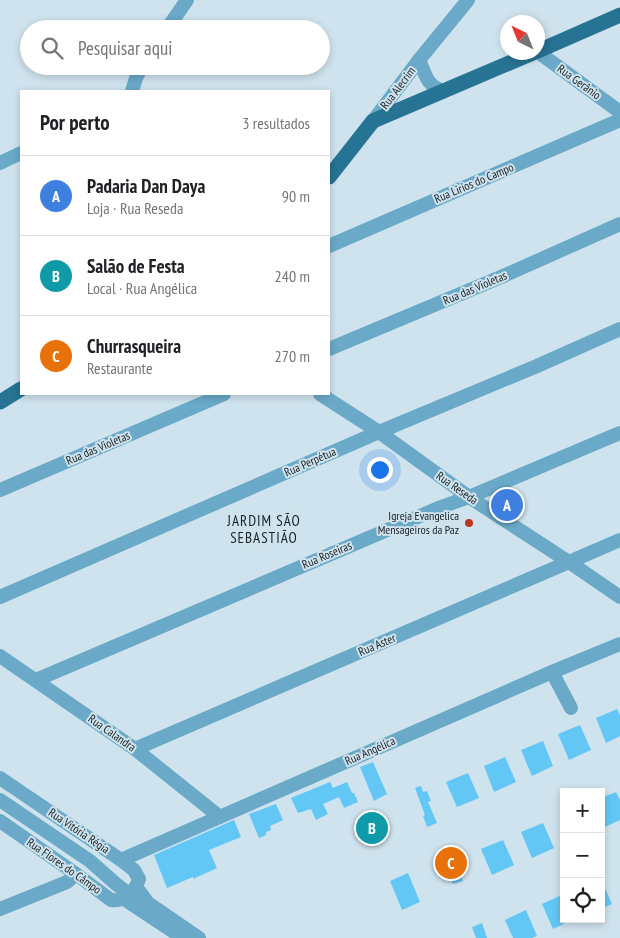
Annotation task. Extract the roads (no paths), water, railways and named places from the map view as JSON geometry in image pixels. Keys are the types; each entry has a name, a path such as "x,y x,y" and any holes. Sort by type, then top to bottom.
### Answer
{"main road":[{"path":"545,48 620,15"},
{"path":"373,121 518,60"},
{"name":"Rua Alecrim","path":"330,176 373,121"},
{"path":"0,402 20,390"}],"street":[{"path":"173,20 187,0"},
{"name":"Rua Alecrim","path":"373,121 468,0"},
{"path":"556,43 554,54 558,67"},
{"name":"Rua Gerânio","path":"545,58 620,112"},
{"path":"419,60 428,80 434,87 443,91"},
{"path":"132,90 138,75"},
{"name":"Rua Lirios do Campo","path":"330,246 620,120"},
{"path":"0,163 20,153"},
{"name":"Rua das Violetas","path":"330,349 501,277 620,224"},
{"name":"Rua Perpétua","path":"0,597 620,329"},
{"name":"Rua das Violetas","path":"0,490 222,395"},
{"name":"Rua Reseda","path":"322,395 379,432 469,497 620,597"},
{"name":"Rua Roseiras","path":"36,680 441,507 620,433"},
{"name":"Rua Aster","path":"135,749 620,540"},
{"name":"Rua Angélica","path":"121,860 620,644"},
{"name":"Rua Calandra","path":"0,656 135,749 220,817"},
{"path":"552,672 571,708"},
{"name":"Rua Vitória Régia","path":"0,778 134,870 139,879 130,893"},
{"path":"0,800 90,861 116,884 148,903 199,938"},
{"name":"Rua Flores do Câmpo","path":"0,821 111,900 116,901 130,893"},
{"path":"0,909 67,882 76,874"},
{"path":"130,893 183,938"}],"place":[{"name":"Padaria Dan Daya","path":"507,505"},
{"name":"Igreja Evangelica Mensageiros da Paz","path":"469,523"},
{"name":"Salão de Festa","path":"372,828"},
{"name":"Churrasqueira","path":"451,863"}],"district":[{"name":"JARDIM SÃO SEBASTIÃO","path":"264,530"}]}
